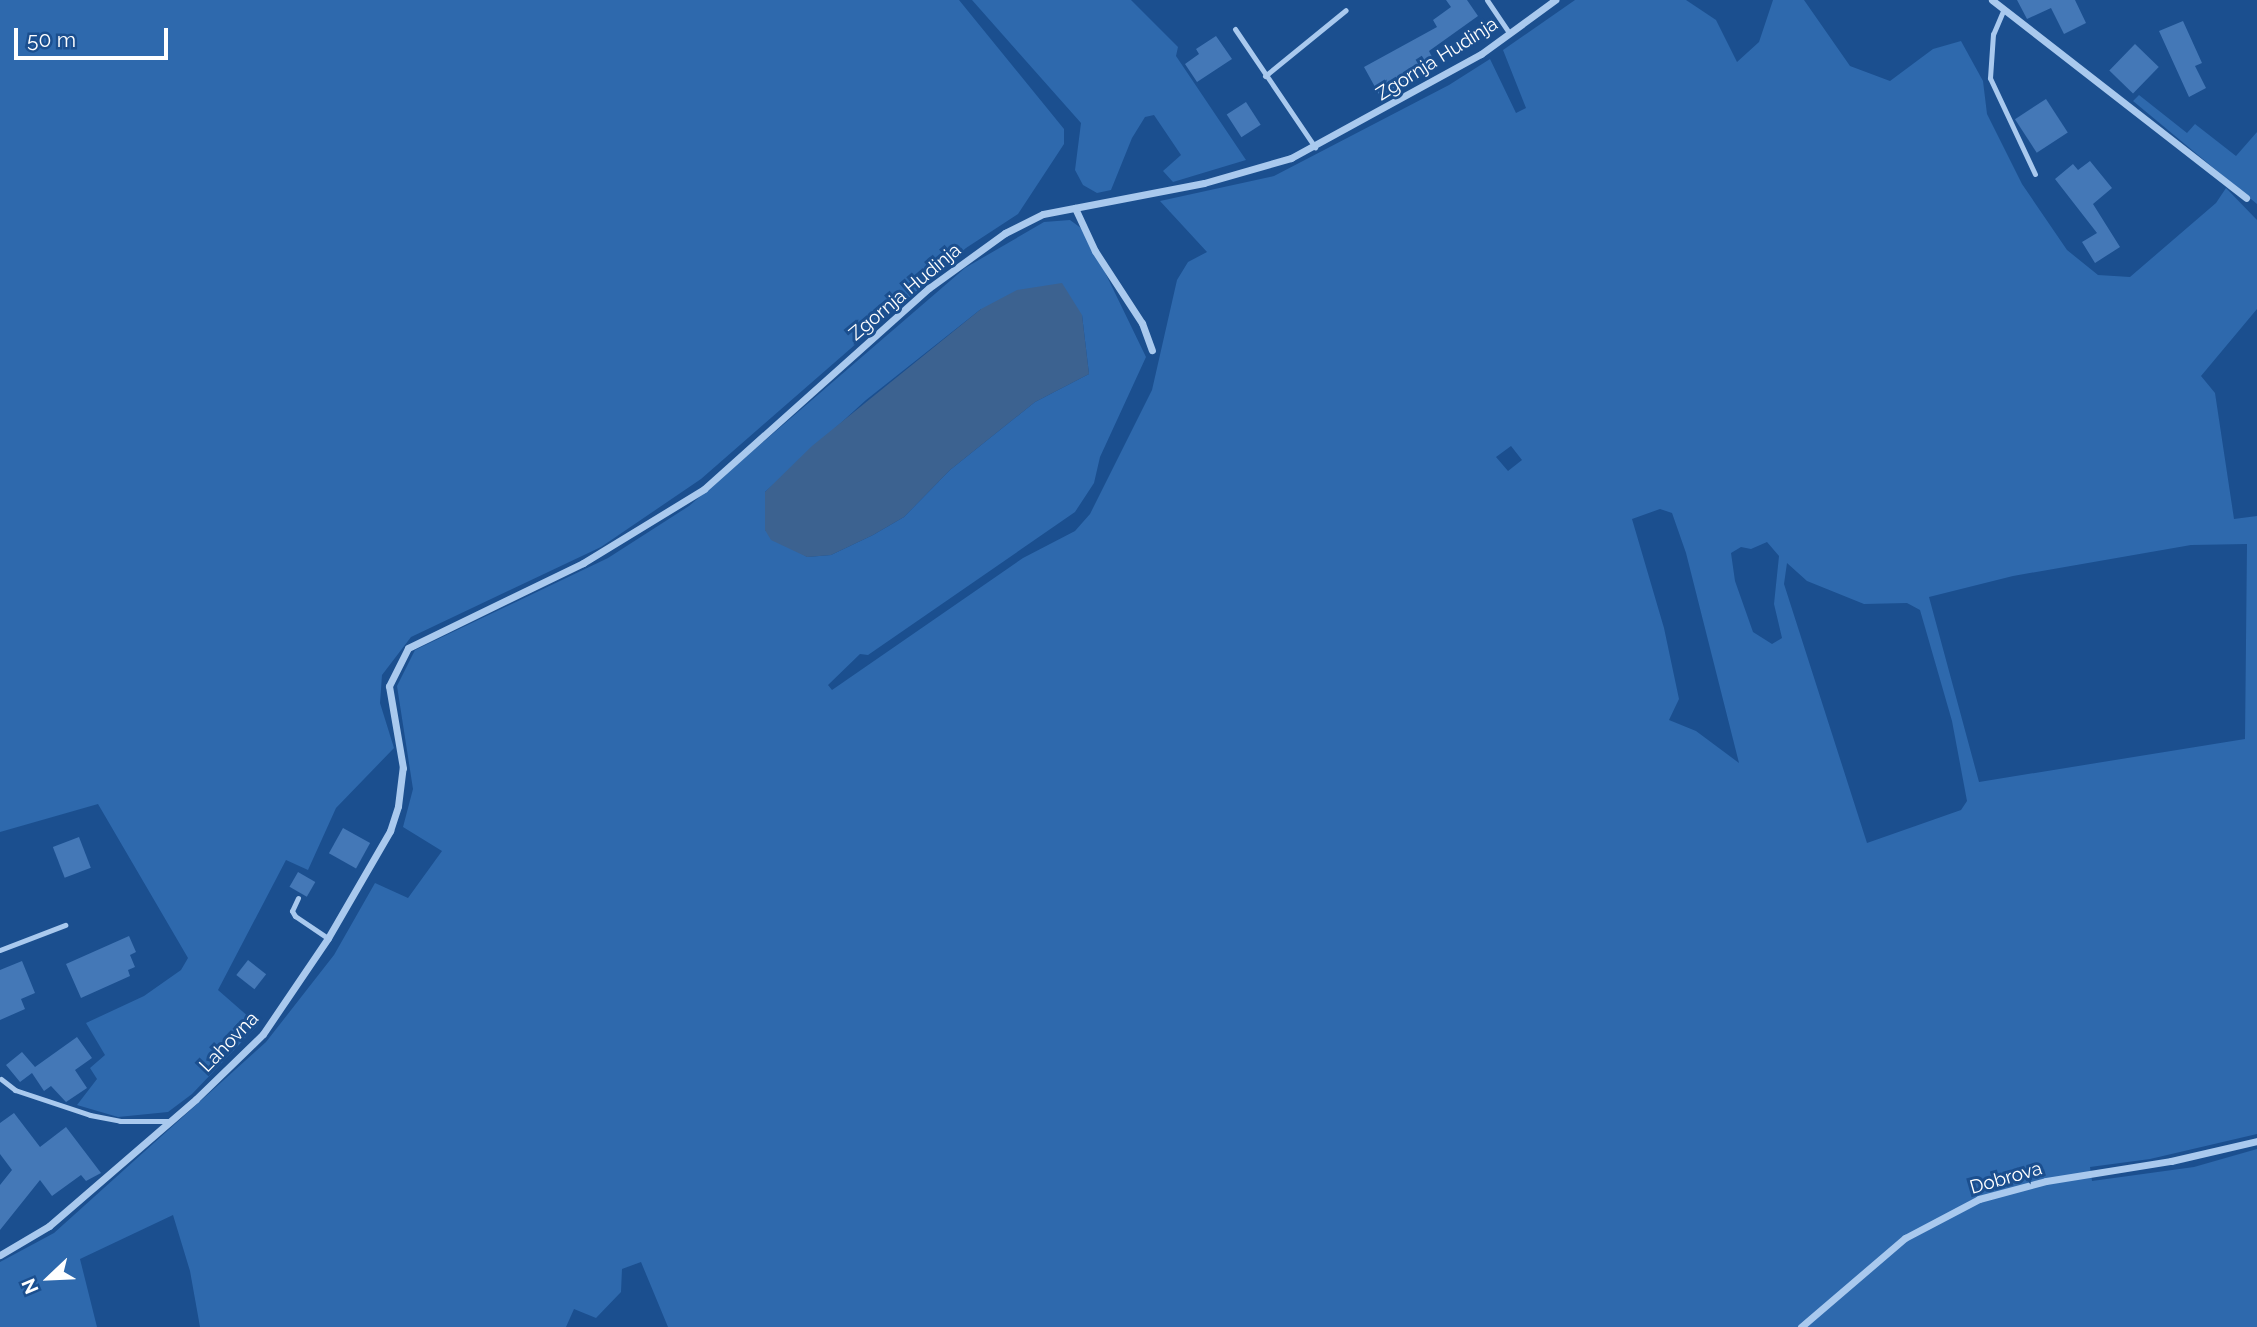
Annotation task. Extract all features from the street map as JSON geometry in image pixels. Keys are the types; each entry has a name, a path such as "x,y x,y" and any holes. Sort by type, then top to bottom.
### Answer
{"street":[{"name":"Zgornja Hudinja","path":"400,744 388,686 408,648 583,563 704,489 929,288 1005,233 1043,214 1204,184 1315,147 1399,102 1509,33 1555,0"},
{"path":"1992,0 2246,198"},
{"path":"1075,208 1095,251 1142,323 1152,350"},
{"name":"Lahovna","path":"0,1255 49,1226 170,1121 263,1034 328,938 390,831 403,768 400,744"},
{"name":"Dobrova","path":"1801,1327 1905,1238 1979,1199 2046,1181 2171,1161 2257,1141"}],"lane":[{"path":"1487,0 1509,33"},
{"path":"1265,76 1346,10"},
{"path":"2003,11 1993,34 1990,78 2035,174"},
{"path":"1235,29 1315,147"},
{"path":"298,898 292,911 295,916 328,938"},
{"path":"0,950 65,925"},
{"path":"1,1079 15,1090 90,1115 120,1121 170,1121"}],"shaded area":[{"path":"0,0 959,0 1064,129 1064,144 1018,214 966,248 701,479 601,547 411,637 382,675 380,703 394,748 336,808 308,870 286,860 218,990 258,1025 192,1094 168,1112 118,1117 77,1105 97,1079 90,1068 105,1055 86,1023 144,996 181,970 188,958 98,804 0,832"},
{"path":"972,0 1131,0 1178,47 1176,56 1246,160 1173,182 1163,171 1181,155 1154,115 1145,117 1132,138 1111,190 1097,193 1083,185 1075,170 1081,123"},
{"path":"1575,0 1686,0 1716,20 1737,62 1759,42 1773,0 1804,0 1850,66 1890,81 1933,49 1961,41 1983,81 1987,114 2022,184 2067,250 2098,275 2130,277 2216,203 2226,188 2257,220 2257,309 2201,376 2215,393 2234,519 2257,516 2257,1134 2150,1159 2090,1167 2092,1181 2194,1167 2257,1149 2257,1327 668,1327 641,1262 622,1269 621,1292 596,1318 574,1309 566,1327 200,1327 190,1271 173,1215 80,1259 97,1327 0,1327 0,1262 54,1233 266,1042 334,955 375,883 408,898 442,851 403,827 413,789 397,686 415,650 608,558 689,506 965,268 1044,222 1070,220 1085,231 1146,357 1100,457 1094,483 1075,512 868,655 860,654 828,685 832,690 1023,558 1075,531 1090,514 1152,390 1177,280 1188,262 1207,252 1160,201 1274,176 1449,85 1490,59 1516,113 1526,108 1503,50","holes":["981,309 1082,315 1089,374 1035,402 950,470 904,517 831,555 807,557 765,530 765,492 866,400","1511,446 1522,460 1508,471 1496,457","1660,509 1672,513 1686,553 1739,763 1696,731 1669,720 1679,699 1664,628 1632,519","1767,542 1779,556 1774,604 1782,638 1772,644 1753,632 1735,581 1731,553 1741,547 1751,549","2247,544 2245,739 1979,782 1929,597 2013,576 2191,545","1787,563 1807,581 1864,604 1907,603 1920,610 1952,721 1967,801 1961,810 1867,843 1784,584"]},
{"path":"2139,95 2187,133 2195,124 2236,156 2257,132 2257,204 2133,101"},
{"path":"1062,283 1082,315 1089,374 1035,402 950,470 904,517 873,535 831,555 807,557 771,540 765,530 765,492 812,446 981,309 1017,290"}],"building":[{"path":"1446,0 1467,0 1478,16 1429,51 1436,65 1380,96 1364,67 1437,27 1433,20 1451,7"},
{"path":"2017,0 2075,0 2086,23 2064,34 2051,8 2027,19"},
{"path":"2183,21 2202,63 2195,66 2206,88 2189,97 2159,31"},
{"path":"1216,36 1232,59 1197,82 1185,64 1199,54 1196,49"},
{"path":"2135,44 2159,67 2133,94 2109,71"},
{"path":"2046,99 2068,133 2037,153 2015,119"},
{"path":"1246,102 1261,125 1241,137 1227,115"},
{"path":"2090,161 2112,188 2093,204 2120,247 2095,263 2082,242 2097,233 2055,179 2073,164 2078,170"},
{"path":"343,828 370,843 356,868 329,853"},
{"path":"79,837 91,868 65,878 53,847"},
{"path":"298,872 315,882 307,897 290,887"},
{"path":"129,936 136,952 130,955 135,967 128,970 130,976 81,998 66,964"},
{"path":"248,960 266,974 254,989 236,975"},
{"path":"22,961 35,993 21,999 25,1009 0,1020 0,970"},
{"path":"77,1037 92,1058 75,1070 87,1088 66,1102 51,1086 44,1091 32,1073 20,1082 6,1065 22,1052 35,1067"},
{"path":"14,1113 40,1147 66,1127 101,1173 86,1181 81,1175 52,1196 40,1180 0,1230 0,1185 12,1170 0,1154 0,1123"}]}
